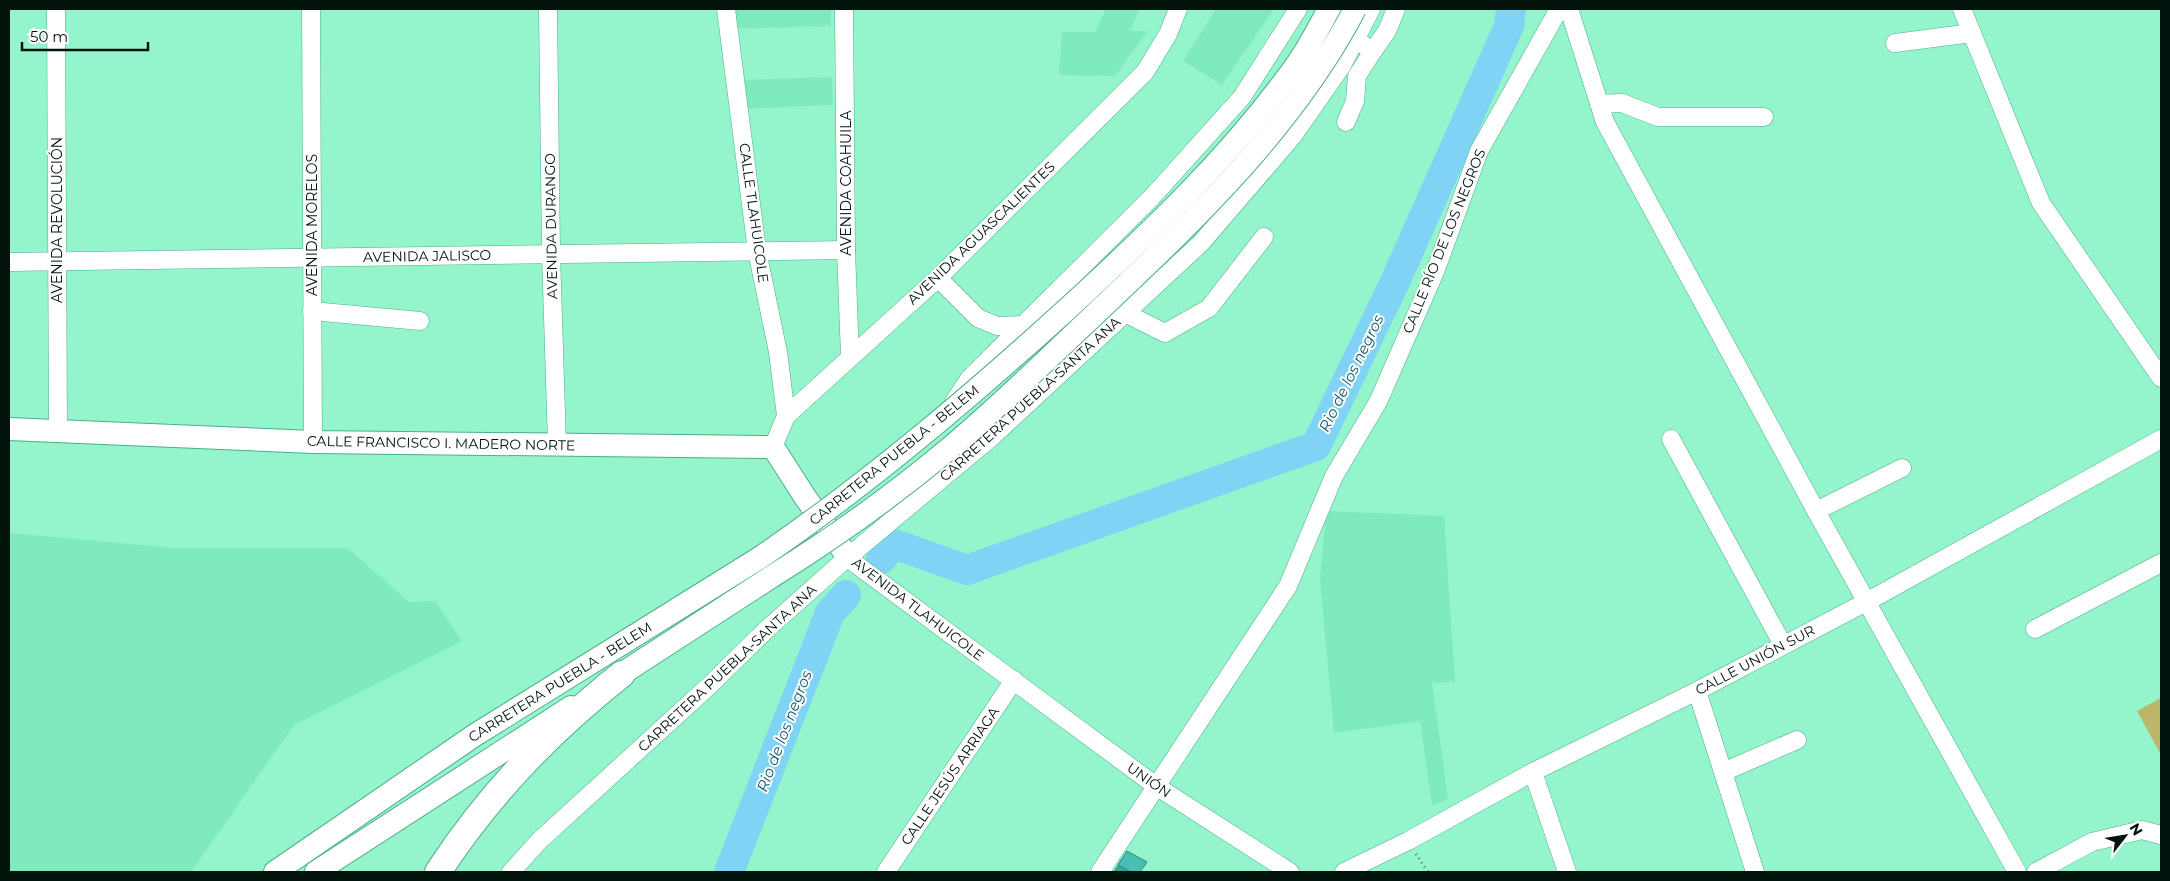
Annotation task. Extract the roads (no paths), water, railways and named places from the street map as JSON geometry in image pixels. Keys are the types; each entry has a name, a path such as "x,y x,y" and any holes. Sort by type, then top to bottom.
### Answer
{"highway":[{"path":"438,872 495,793 523,762 580,708 622,674"}],"main road":[{"name":"CARRETERA PUEBLA - BELEM","path":"274,872 475,735 761,558 825,513 943,418 1120,260 1199,184 1254,121 1298,62 1329,9"},
{"name":"CARRETERA PUEBLA - BELEM","path":"316,872 824,544 880,504 946,452 1142,270 1251,160 1306,90 1355,9"},
{"name":"CALLE FRANCISCO I. MADERO NORTE","path":"9,429 313,442 773,447"},
{"name":"AVENIDA TLAHUICOLE","path":"773,447 829,532 848,557"}],"street":[{"name":"AVENIDA REVOLUCIÓN","path":"56,9 58,431"},
{"name":"AVENIDA MORELOS","path":"311,9 313,442"},
{"name":"AVENIDA DURANGO","path":"548,9 551,254 557,444"},
{"name":"CALLE TLAHUICOLE","path":"726,9 757,251 778,352 786,416"},
{"name":"AVENIDA COAHUILA","path":"844,9 846,250 850,357"},
{"name":"AVENIDA AGUASCALIENTES","path":"773,447 786,416 938,278 1144,72 1168,34 1178,9"},
{"path":"943,418 969,379 1026,325 1152,197 1242,97 1298,9"},
{"path":"1351,9 1359,24 1358,36 1373,51"},
{"name":"CARRETERA PUEBLA-SANTA ANA","path":"511,872 539,840 848,557 994,435 1201,243 1292,137 1340,67 1371,9"},
{"path":"1346,122 1355,101 1357,76 1387,31 1396,9"},
{"name":"CALLE RÍO DE LOS NEGROS","path":"1100,872 1288,586 1334,476 1378,402 1431,280 1479,151 1559,9"},
{"path":"1569,9 1605,122 1816,511 1868,601 2017,872"},
{"path":"1962,9 2041,203 2161,378"},
{"path":"1894,44 1972,33"},
{"path":"1599,104 1622,103 1658,117 1764,117"},
{"path":"1125,313 1165,333 1209,308 1264,237"},
{"name":"AVENIDA JALISCO","path":"9,262 846,250"},
{"path":"938,278 978,318 997,326 1026,325"},
{"path":"312,311 420,321"},
{"name":"CALLE UNIÓN SUR","path":"1344,872 1408,841 1533,772 1697,691 1868,601 2161,438"},
{"path":"1671,439 1783,645"},
{"path":"1816,511 1902,468"},
{"name":"AVENIDA TLAHUICOLE","path":"848,557 1014,680"},
{"path":"2035,629 2161,563"},
{"name":"UNIÓN","path":"1014,680 1156,786 1290,872"},
{"name":"CALLE JESÚS ARRIAGA","path":"886,872 1014,680"},
{"path":"1697,691 1755,872"},
{"path":"1723,772 1797,740"},
{"path":"1533,772 1567,872"},
{"path":"2036,872 2092,842 2142,830 2161,834"}],"waterway":[{"name":"Rio de los negros","path":"881,559 894,544 967,570 1316,446 1394,284 1509,26 1511,9"},
{"name":"Rio de los negros","path":"729,872 830,613 846,595"}]}
